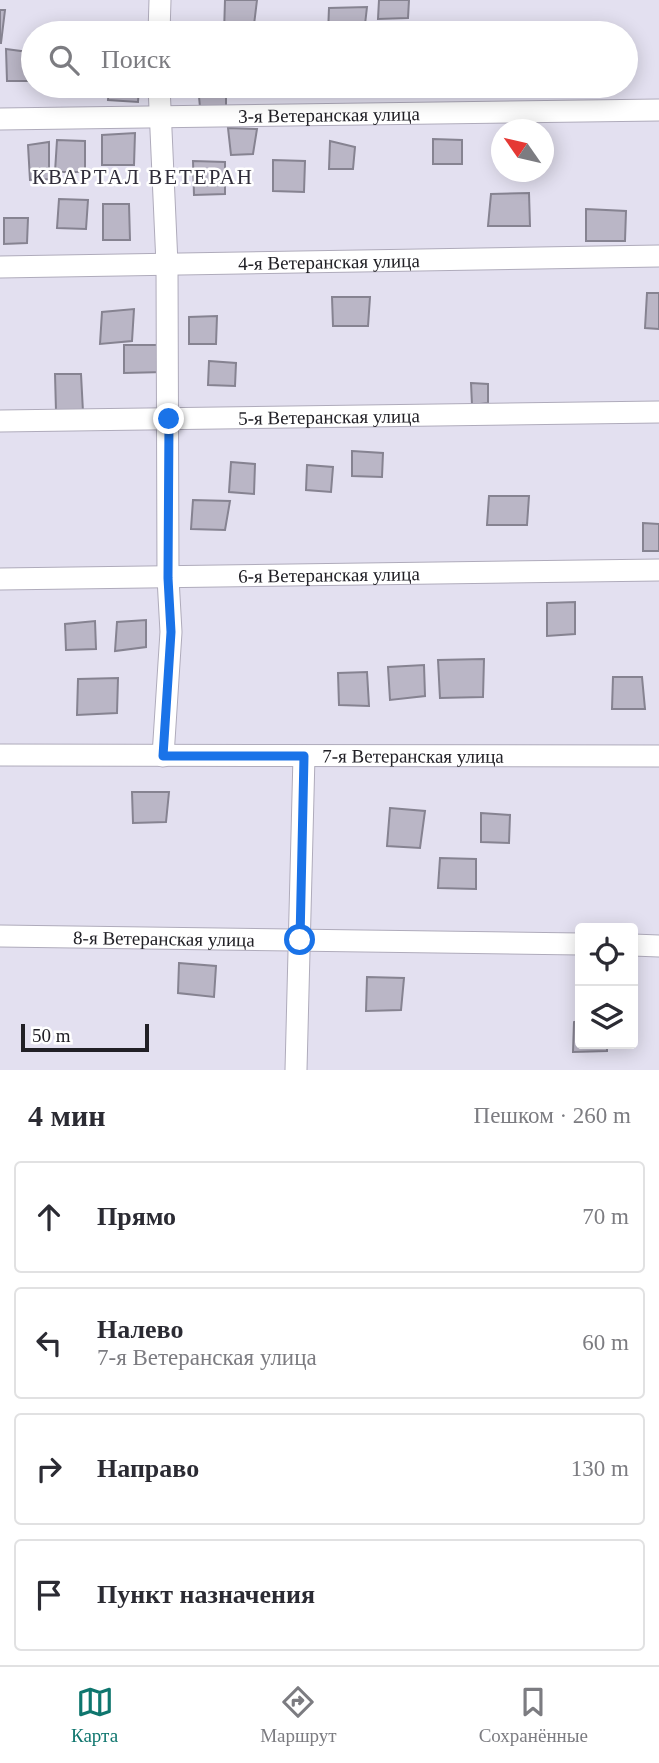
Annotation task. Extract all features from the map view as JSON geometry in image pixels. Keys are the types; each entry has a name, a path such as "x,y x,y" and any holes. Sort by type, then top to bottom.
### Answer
{"street":[{"path":"159,21 160,0"},
{"path":"159,98 167,264 168,578 171,632 163,756"},
{"name":"3-я Ветеранская улица","path":"0,119 659,110"},
{"name":"4-я Ветеранская улица","path":"0,267 659,256"},
{"name":"5-я Ветеранская улица","path":"0,421 659,412"},
{"name":"6-я Ветеранская улица","path":"0,579 659,570"},
{"name":"7-я Ветеранская улица","path":"0,755 659,756"},
{"path":"296,1070 304,756"},
{"name":"8-я Ветеранская улица","path":"0,936 575,944"},
{"path":"638,945 659,946"}],"building":[{"path":"225,0 257,0 254,21 224,21"},
{"path":"379,0 409,0 408,18 378,19"},
{"path":"367,7 365,21 328,21 329,8"},
{"path":"0,10 5,10 1,43 0,43"},
{"path":"6,49 21,51 21,81 7,81"},
{"path":"108,98 138,98 138,102"},
{"path":"199,98 226,98 226,107 200,107"},
{"path":"228,128 257,129 253,154 231,155"},
{"path":"135,133 134,165 102,165 102,135"},
{"path":"433,139 462,140 462,164 433,164"},
{"path":"57,140 85,141 85,172 55,172"},
{"path":"330,141 355,147 353,169 329,169"},
{"path":"49,142 49,179 30,180 28,145"},
{"path":"273,160 305,161 304,192 273,191"},
{"path":"193,161 225,162 225,194 194,195"},
{"path":"529,193 530,226 488,226 491,194"},
{"path":"59,199 88,200 86,229 57,228"},
{"path":"103,204 129,204 130,240 103,240"},
{"path":"586,209 626,211 625,241 586,241"},
{"path":"4,218 28,218 27,243 4,244"},
{"path":"647,293 659,293 659,329 645,328"},
{"path":"332,297 370,297 368,326 333,326"},
{"path":"134,309 132,341 100,344 102,312"},
{"path":"217,316 216,344 189,344 189,317"},
{"path":"124,345 164,345 164,372 124,373"},
{"path":"209,361 236,363 235,386 208,385"},
{"path":"55,374 81,374 83,412 56,411"},
{"path":"471,383 488,384 488,403 472,405"},
{"path":"352,451 383,453 382,477 352,476"},
{"path":"231,462 255,464 254,494 229,492"},
{"path":"307,465 333,467 331,492 306,490"},
{"path":"489,496 529,496 527,525 487,525"},
{"path":"193,500 230,501 225,530 191,529"},
{"path":"643,523 659,524 659,551 643,551"},
{"path":"575,602 575,634 547,636 547,603"},
{"path":"146,620 146,647 115,651 117,622"},
{"path":"95,621 96,649 66,650 65,624"},
{"path":"484,659 483,697 440,698 438,660"},
{"path":"424,665 425,696 390,700 388,667"},
{"path":"367,672 369,706 339,705 338,673"},
{"path":"613,677 642,677 645,709 612,709"},
{"path":"118,678 117,713 77,715 78,679"},
{"path":"132,792 169,792 166,822 133,823"},
{"path":"390,808 425,811 420,848 387,846"},
{"path":"481,813 510,815 509,843 481,842"},
{"path":"440,858 476,859 476,889 438,888"},
{"path":"179,963 216,966 214,997 178,993"},
{"path":"367,977 404,978 401,1010 366,1011"},
{"path":"574,1022 575,1049 607,1051 573,1052"}],"district":[{"name":"КВАРТАЛ ВЕТЕРАН","path":"143,177"}],"route":[{"path":"169,419 168,578 171,632 163,756 304,756 300,940"}]}
